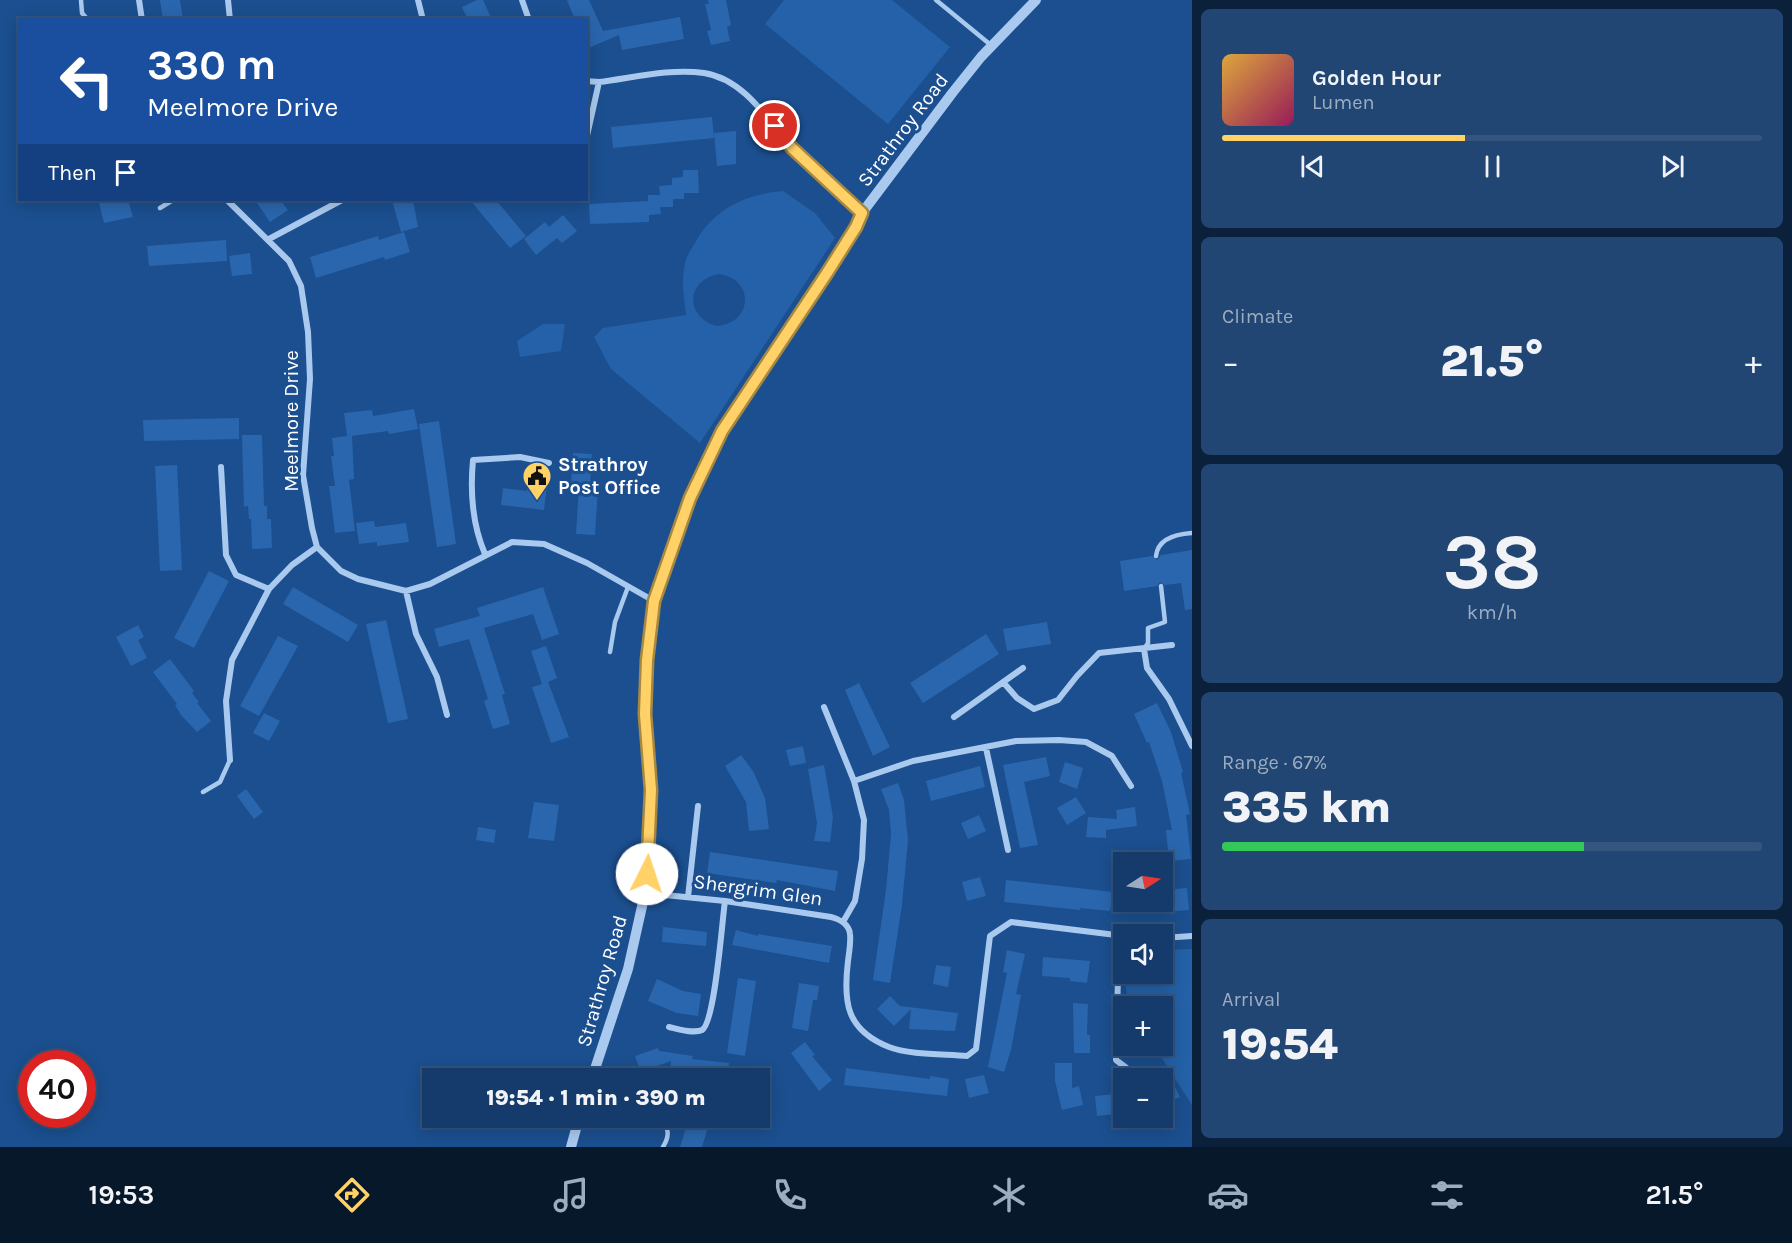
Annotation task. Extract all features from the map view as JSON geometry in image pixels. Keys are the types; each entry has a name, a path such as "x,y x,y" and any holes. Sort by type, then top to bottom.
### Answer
{"street":[{"path":"139,0 140,18"},
{"path":"228,0 230,18"},
{"path":"418,0 422,18"},
{"path":"522,0 528,18"},
{"name":"Strathroy Road","path":"595,1068 628,969 645,893 649,856 651,790 645,714 647,660 654,601 690,498 722,431 827,273 856,227 862,213 981,57 1036,0"},
{"path":"588,81 599,82 688,72 705,73 731,83 746,95 811,167 862,213"},
{"path":"588,131 599,82"},
{"name":"Meelmore Drive","path":"228,201 289,261 301,285 308,332 310,379 303,475 317,547"},
{"path":"269,239 340,201"},
{"path":"485,554 478,539 470,487 473,460 520,458 549,463"},
{"path":"221,467 226,555 236,575 269,589"},
{"path":"230,760 226,701 232,660 269,589 292,565 317,547 341,571 406,591 430,584 512,542 544,544 586,563 654,601"},
{"path":"406,591 416,634 437,676 447,715"},
{"path":"1003,682 1017,698 1034,709 1058,700 1099,653 1172,645"},
{"path":"1144,649 1147,668 1169,699 1192,746"},
{"path":"954,717 1023,669"},
{"path":"824,707 836,731 854,781 864,820 862,859 855,901 843,922"},
{"path":"854,781 913,761 1016,741 1086,742 1112,756 1131,786"},
{"path":"986,748 1008,850"},
{"path":"688,897 698,806"},
{"name":"Shergrim Glen","path":"645,893 725,901 818,917 831,917 843,922 850,934 846,1005 864,1032 892,1049 967,1056 976,1048 990,936 1011,922 1113,935"},
{"path":"669,1027 699,1031 704,1029 708,1022 714,998 725,901"},
{"path":"1173,937 1192,936"},
{"path":"1119,984 1116,1060 1126,1068"},
{"path":"571,1147 576,1128"}],"lane":[{"path":"81,0 82,13 86,18"},
{"path":"936,0 992,46"},
{"path":"160,208 171,201"},
{"path":"1156,555 1157,547 1162,541 1180,533 1192,532"},
{"path":"1144,649 1148,643 1148,628 1165,622 1161,586"},
{"path":"610,652 615,622 628,587"},
{"path":"203,792 220,782 230,760"},
{"path":"663,1147 668,1136 668,1128"}],"shaded area":[{"path":"784,0 892,0 950,47 888,124 765,24"},
{"path":"783,191 815,213 835,238 700,443 611,369 594,337 603,328 686,315 683,283 685,264 702,231 721,212 732,205","holes":["719,274 731,278 744,292 743,310 729,323 717,326 699,315 694,307 695,291 700,283"]},
{"path":"543,324 565,324 561,351 520,357 517,341"},
{"path":"1192,949 1192,1105 1173,1076 1173,1068 1168,1068 1160,1056 1173,1056 1173,996 1127,996 1126,984 1173,984 1173,950"}],"building":[{"path":"160,0 180,0 183,18 163,18"},
{"path":"477,0 483,0 491,18 467,18 462,7"},
{"path":"567,0 589,0 603,31 680,17 684,39 622,50 619,35 588,48 588,18 574,18"},
{"path":"708,0 726,0 731,25 727,27 730,41 711,45 707,31 711,30 705,4 709,4"},
{"path":"712,117 714,138 613,148 611,127"},
{"path":"736,131 736,164 717,166 714,133"},
{"path":"683,170 698,170 699,193 684,193 684,199 673,199 673,207 660,207 661,214 649,215 649,222 590,224 589,204 648,201 648,195 660,195 659,186 672,185 672,178 683,177"},
{"path":"128,201 133,217 104,223 99,203"},
{"path":"256,201 281,201 288,210 270,222"},
{"path":"392,201 413,201 418,227 401,232"},
{"path":"471,201 497,201 526,236 510,248"},
{"path":"563,215 577,231 562,243 557,238 536,255 524,239 545,222 549,227"},
{"path":"404,232 410,252 385,260 384,257 316,278 310,257 378,236 379,240"},
{"path":"226,240 227,261 149,266 147,246"},
{"path":"250,253 252,274 232,276 229,256"},
{"path":"414,409 418,429 389,434 388,431 352,436 354,479 349,480 355,531 335,533 329,486 335,486 331,456 334,456 332,438 347,436 344,413 372,410 373,416"},
{"path":"239,418 239,439 144,441 143,420"},
{"path":"439,421 456,544 437,547 419,424"},
{"path":"242,435 262,435 264,506 267,506 267,519 271,519 272,548 252,549 251,519 249,519 248,506 244,507"},
{"path":"573,453 592,454 590,487 598,487 595,535 576,534 579,486 571,486"},
{"path":"177,465 182,570 160,571 155,466"},
{"path":"528,482 547,484 544,510 501,505 503,488 527,491"},
{"path":"374,521 375,527 406,523 409,542 377,546 377,542 359,544 356,523"},
{"path":"1192,550 1192,609 1185,610 1181,583 1165,585 1160,582 1157,586 1124,591 1120,561 1152,556 1157,560 1161,555"},
{"path":"209,571 229,581 194,648 174,638"},
{"path":"293,587 358,625 348,642 283,604"},
{"path":"543,587 559,634 542,640 533,614 484,628 505,694 502,695 510,724 493,729 484,701 488,699 469,639 439,647 434,629 480,616 477,608"},
{"path":"386,620 408,719 388,723 366,624"},
{"path":"1047,622 1051,644 1007,651 1003,629"},
{"path":"138,625 144,637 138,640 147,658 131,666 116,637"},
{"path":"986,634 999,654 923,703 910,683"},
{"path":"278,636 298,646 259,716 240,706"},
{"path":"546,646 557,678 548,682 569,737 551,743 532,687 542,684 531,651"},
{"path":"170,659 194,691 192,693 199,702 197,703 211,721 197,732 181,715 175,705 177,704 153,672"},
{"path":"859,683 890,747 873,756 845,690"},
{"path":"1157,703 1171,732 1183,772 1181,773 1190,814 1186,815 1191,859 1173,861 1173,852 1168,852 1166,830 1172,830 1162,781 1149,742 1147,743 1134,714"},
{"path":"264,713 280,721 269,741 253,733"},
{"path":"803,746 806,763 790,766 786,750"},
{"path":"741,755 753,771 765,798 769,829 749,831 746,802 725,766"},
{"path":"1046,757 1050,776 1024,782 1038,845 1020,848 1003,765"},
{"path":"1065,762 1083,768 1077,789 1059,782"},
{"path":"824,765 833,817 830,842 814,841 817,823 808,769"},
{"path":"980,766 985,787 931,801 926,781"},
{"path":"898,783 904,800 908,840 902,905 890,983 873,980 886,890 891,834 889,810 881,789"},
{"path":"246,789 263,812 254,819 237,796"},
{"path":"1076,797 1086,813 1067,825 1057,808"},
{"path":"534,802 559,805 554,841 528,838"},
{"path":"1135,807 1137,826 1106,830 1106,838 1086,837 1088,817 1117,819 1116,810"},
{"path":"979,815 986,831 968,839 961,823"},
{"path":"478,827 496,830 494,843 476,840"},
{"path":"710,852 838,871 835,891 777,880 776,883 707,873"},
{"path":"980,877 986,896 967,901 962,882"},
{"path":"1006,880 1113,892 1110,911 1004,902"},
{"path":"1187,888 1189,910 1173,911 1173,889"},
{"path":"663,927 707,932 706,946 662,942"},
{"path":"736,930 758,936 758,934 832,946 829,963 732,945"},
{"path":"1007,950 1025,954 1016,994 1021,995 1011,1050 1004,1072 988,1067 1007,973 1003,972"},
{"path":"1043,957 1090,961 1087,983 1070,981 1070,978 1042,976"},
{"path":"936,965 951,967 948,987 933,984"},
{"path":"738,978 756,981 745,1056 727,1053"},
{"path":"657,979 683,991 701,994 698,1016 677,1013 648,1001"},
{"path":"799,983 819,986 817,1000 813,1000 808,1031 792,1028"},
{"path":"890,996 900,1006 958,1013 955,1031 909,1029 911,1009 894,1026 877,1009"},
{"path":"1073,1003 1088,1004 1087,1035 1090,1035 1090,1053 1074,1053"},
{"path":"805,1042 815,1055 812,1056 832,1080 819,1091 791,1053"},
{"path":"658,1048 659,1051 693,1056 692,1059 729,1063 728,1068 670,1068 671,1061 652,1068 640,1068 635,1056"},
{"path":"1055,1063 1072,1063 1072,1088 1079,1086 1083,1105 1062,1110 1055,1081"},
{"path":"846,1068 930,1079 930,1076 949,1079 947,1096 844,1085"},
{"path":"984,1075 989,1093 969,1098 965,1079"},
{"path":"1173,1083 1180,1097 1173,1100"},
{"path":"1113,1094 1113,1114 1097,1116 1095,1096"},
{"path":"686,1128 708,1128 702,1147 680,1147"}],"place":[{"name":"Strathroy Post Office","path":"537,502"}],"route":[{"path":"647,874 651,790 645,714 647,660 654,601 670,551 703,467 722,431 749,387 827,273 856,227 862,213 825,181 792,148 775,126"}]}
